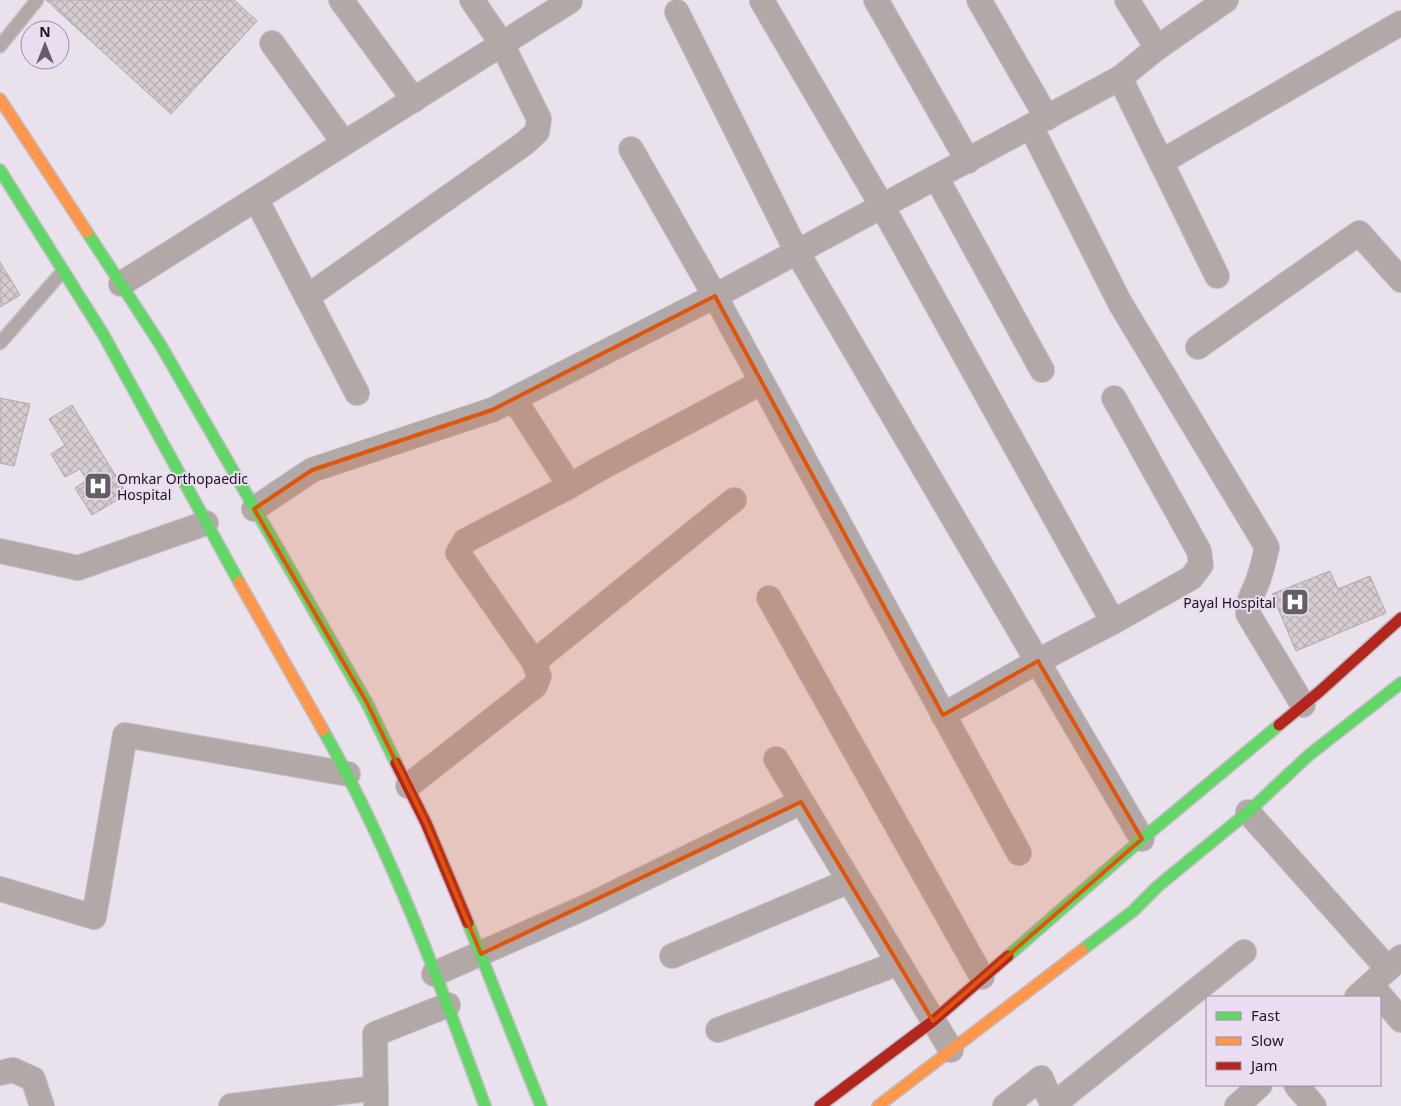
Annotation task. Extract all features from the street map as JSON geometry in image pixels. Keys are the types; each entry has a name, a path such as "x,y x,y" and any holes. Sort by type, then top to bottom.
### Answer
{"street":[{"path":"341,0 414,100"},
{"path":"307,297 526,143 536,132 539,118 502,44 472,0"},
{"path":"121,284 569,0"},
{"path":"876,0 968,161"},
{"path":"979,0 1039,122 1120,303 1266,547 1257,584 1248,602 1248,614 1304,706"},
{"path":"1127,0 1157,48"},
{"path":"254,509 312,470 492,410 715,296 1120,78 1157,48 1226,0"},
{"path":"762,1 882,206 1113,622"},
{"path":"677,12 797,252 1142,839"},
{"path":"1161,162 1401,22"},
{"path":"272,43 344,143"},
{"path":"1120,78 1217,276"},
{"path":"0,99 160,344 367,703 426,823 481,954 541,1106"},
{"path":"631,149 715,296 1019,853"},
{"path":"0,170 103,334 206,523 348,774 388,860 448,1005 485,1106"},
{"path":"936,177 1042,370"},
{"path":"256,199 357,393"},
{"path":"1198,346 1359,233 1401,280"},
{"path":"408,786 534,686 539,676 534,662 458,554 465,541 762,382"},
{"path":"943,715 1038,661 1192,578 1201,565 1198,550 1114,398"},
{"path":"514,399 570,486"},
{"path":"534,662 734,500"},
{"path":"0,550 78,568 206,523"},
{"path":"769,598 982,977"},
{"path":"820,1106 933,1020 1142,839 1304,706 1401,618"},
{"path":"878,1106 1133,911 1158,886 1248,812 1309,755 1401,683"},
{"path":"0,889 94,917 125,736 348,774"},
{"path":"776,759 951,1050"},
{"path":"434,974 588,906 801,802"},
{"path":"1248,812 1379,977 1401,1020"},
{"path":"672,956 849,881"},
{"path":"1005,1106 1041,1078 1053,1106 1244,952"},
{"path":"718,1030 899,964"},
{"path":"231,1106 376,1097 375,1034 448,1005"},
{"path":"0,1073 13,1070 33,1079 42,1106"},
{"path":"1237,1106 1259,1086"},
{"path":"1297,1086 1314,1106"}],"lane":[{"path":"0,46 37,0"},
{"path":"0,343 63,271"}],"highlighted area":[{"path":"715,296 943,715 1038,661 1142,839 933,1021 801,802 481,954 426,823 367,703 254,509 312,470 492,410"}],"building":[{"path":"46,0 234,0 257,21 171,114"},
{"path":"0,262 20,295 0,307"},
{"path":"0,398 30,404 14,466 0,463"},
{"path":"72,405 127,494 92,515 75,488 87,480 80,469 65,477 51,454 65,445 49,419"},
{"path":"1330,571 1338,589 1370,576 1386,613 1296,651 1272,594"}],"traffic: fast":[{"path":"0,170 103,334 239,582"},
{"path":"87,232 160,344 367,703 396,763"},
{"path":"1082,950 1133,911 1158,886 1248,812 1309,755 1401,683"},
{"path":"1008,956 1142,839 1279,725"},
{"path":"323,730 370,821 412,914 485,1106"},
{"path":"468,923 541,1106"}],"traffic: slow":[{"path":"0,99 87,232"},
{"path":"239,582 323,730"},
{"path":"878,1106 1082,950"}],"traffic: jam":[{"path":"1279,725 1319,692 1401,618"},
{"path":"396,763 426,823 468,923"},
{"path":"820,1106 933,1021 1008,956"}],"place":[{"name":"Omkar Orthopaedic Hospital","path":"98,486"},
{"name":"Payal Hospital","path":"1295,602"}]}
